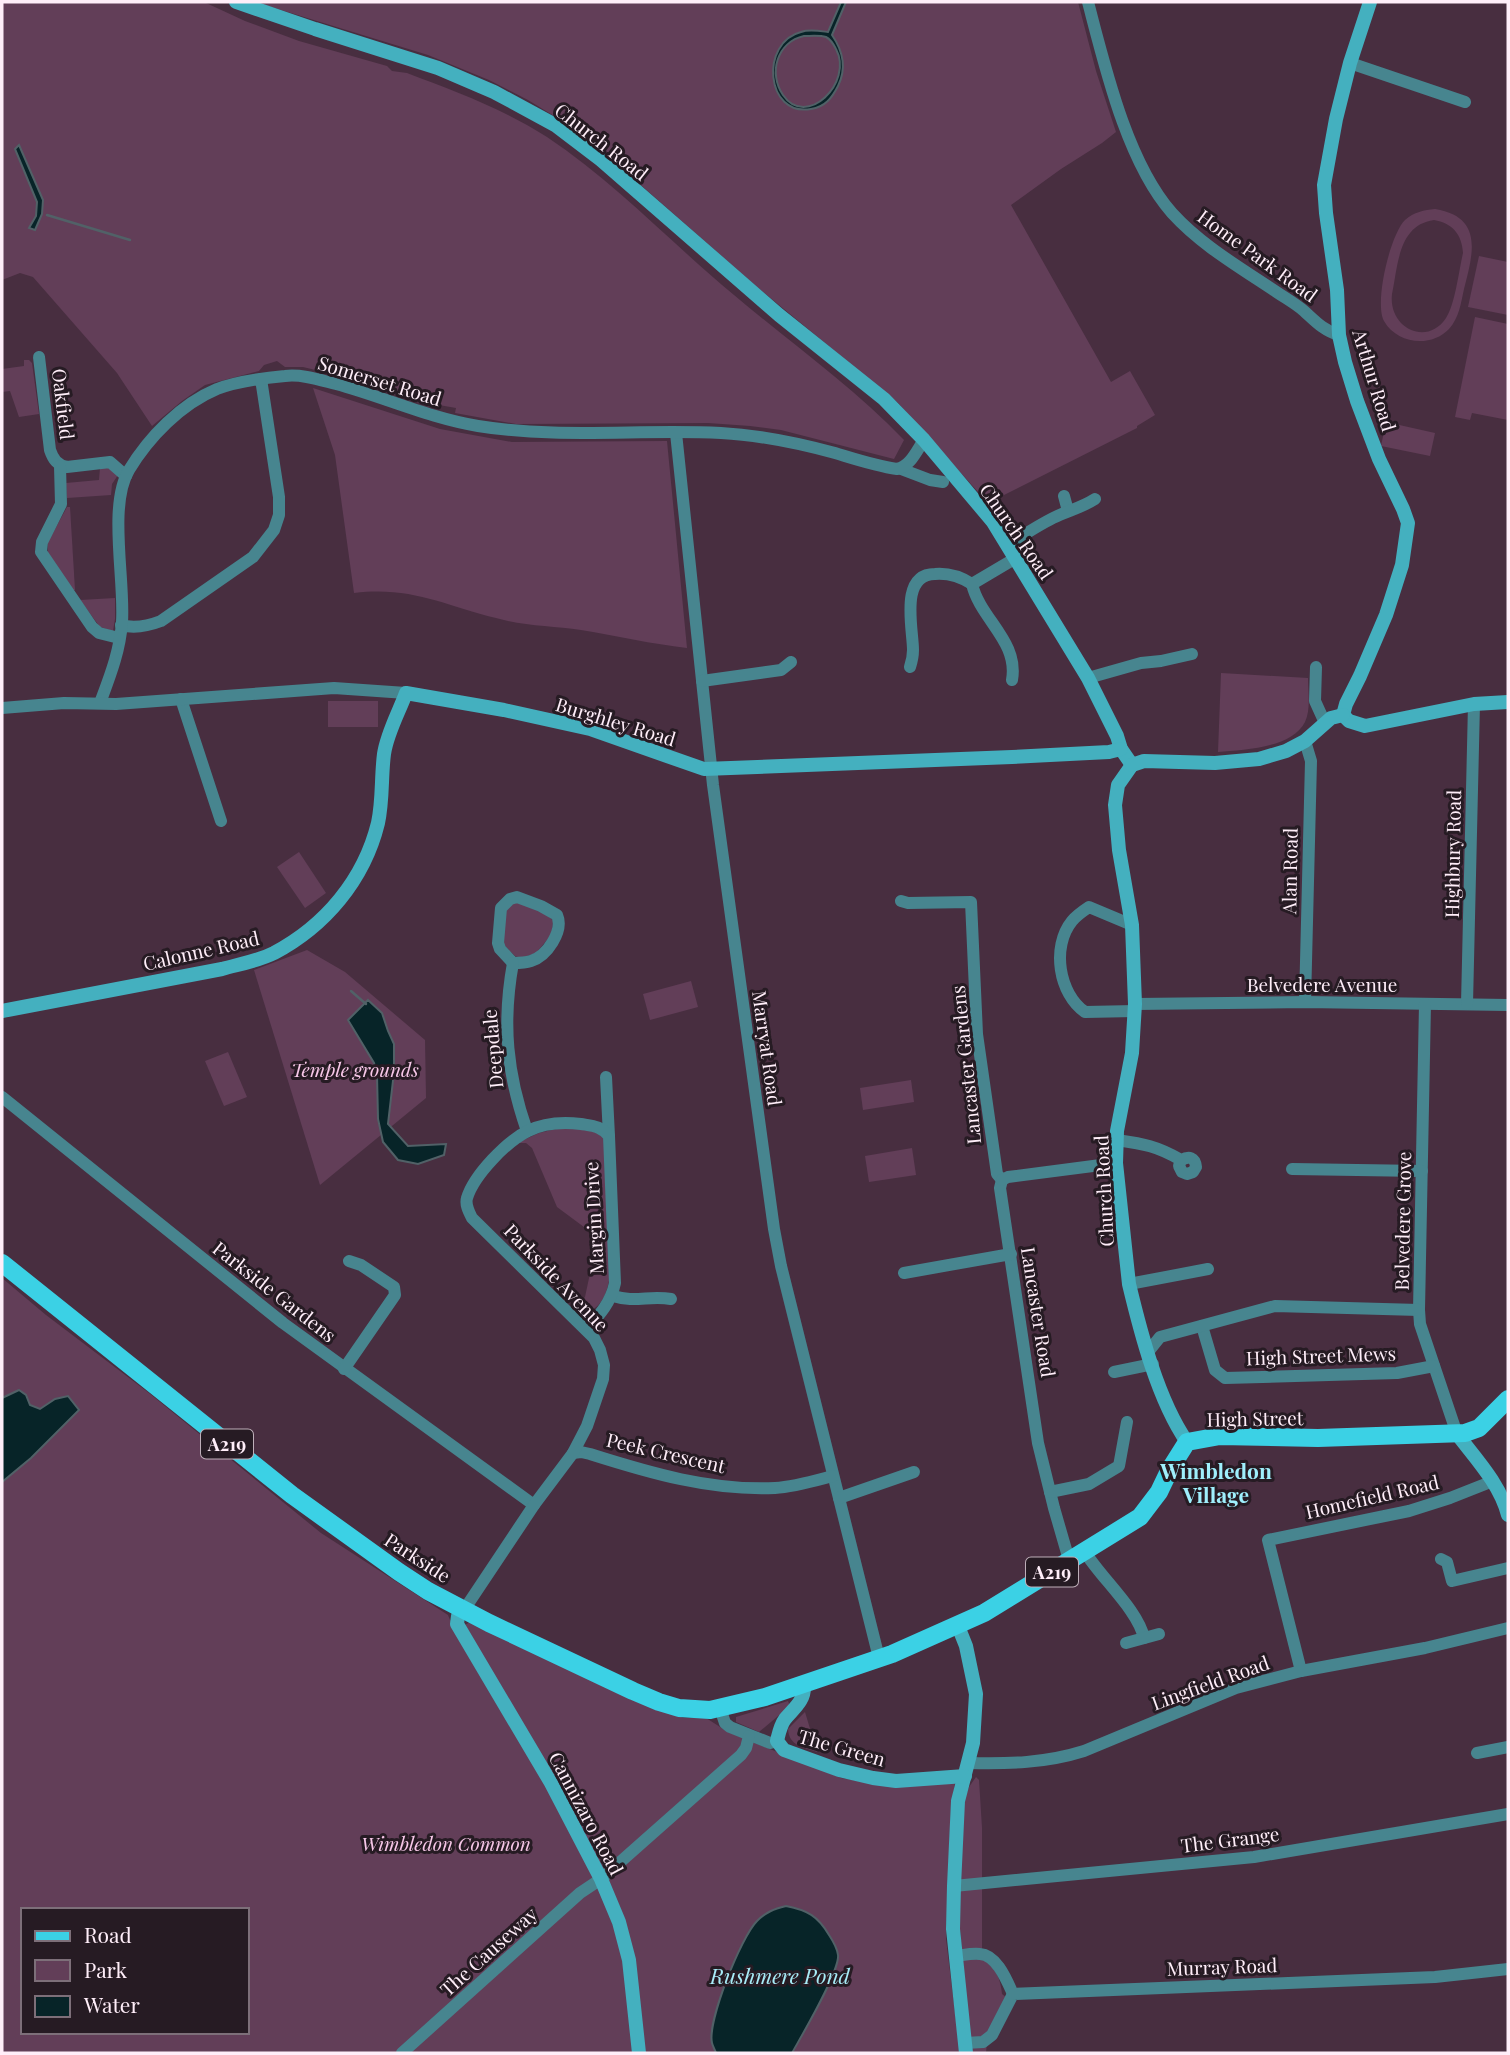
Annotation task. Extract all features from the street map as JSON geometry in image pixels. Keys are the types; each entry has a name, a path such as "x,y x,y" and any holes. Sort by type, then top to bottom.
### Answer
{"main road":[{"name":"Parkside","path":"2,1263 292,1495 399,1572 464,1610 581,1667 659,1702 696,1710 720,1708 765,1698 879,1658"},
{"path":"1457,1434 1475,1430 1508,1399"},
{"name":"High Street","path":"879,1658 958,1626 1003,1603 1135,1521 1147,1510 1187,1442 1220,1436 1318,1438 1457,1434"}],"street":[{"name":"Church Road","path":"236,2 438,68 494,92 563,130 779,315 884,399 924,440 993,522 1088,678 1121,749 1132,765 1118,785 1115,805 1119,850 1132,925 1135,1008 1132,1053 1117,1140 1116,1163 1129,1284 1150,1358 1172,1417 1187,1442"},
{"name":"Home Park Road","path":"1088,2 1125,127 1155,189 1171,211 1210,247 1302,309 1323,329 1339,335"},
{"name":"Arthur Road","path":"1343,715 1386,615 1402,565 1408,523 1357,401 1339,335 1337,290 1326,213 1324,185 1336,119 1350,63 1370,2"},
{"path":"1350,63 1465,102"},
{"name":"Oakfield","path":"39,357 50,450 54,458 60,466 72,467 110,462 126,476"},
{"name":"Somerset Road","path":"100,703 116,660 120,631 120,500 126,476 152,439 170,421 219,388 289,375 313,378 430,415 478,426 554,432 720,433 764,437 901,469 943,482"},
{"path":"60,466 61,504 42,542 42,555 92,627 99,633 147,626 161,621 253,557 274,530 279,515 279,497 261,379"},
{"name":"Marryat Road","path":"676,433 712,769 774,1229 879,1658"},
{"path":"901,469 924,440"},
{"path":"1064,496 1068,511"},
{"path":"1008,545 1051,519 1082,508 1095,499"},
{"path":"972,584 1016,558"},
{"path":"927,660 911,662 910,603 915,586 928,574 938,573 972,584"},
{"path":"972,584 975,598 1000,633 1017,674"},
{"path":"1088,678 1141,663 1192,654"},
{"path":"702,681 781,670 791,662"},
{"path":"1316,667 1315,701 1325,723"},
{"name":"Burghley Road","path":"100,703 334,688 405,693 504,710 590,729 701,768 712,769 1012,757 1109,752 1121,749"},
{"name":"Calonne Road","path":"2,1011 257,960 311,929 340,900 367,855 380,807 384,753 405,693"},
{"path":"181,699 221,821"},
{"path":"1132,765 1144,761 1216,764 1259,759 1286,751 1305,741 1331,718 1343,715 1349,721 1365,726 1474,704 1508,702"},
{"path":"2,708 100,703"},
{"name":"Highbury Road","path":"1467,1004 1474,704"},
{"name":"Alan Road","path":"1305,741 1311,761 1306,1002"},
{"path":"517,897 557,915 560,928 558,935 538,957 513,963 500,950 498,943 501,908 510,899 517,897"},
{"name":"Lancaster Gardens","path":"901,901 977,901 977,1034 997,1174 1002,1180"},
{"path":"1132,925 1089,907 1070,923 1065,935 1061,962 1065,990 1085,1012 1135,1008"},
{"name":"Deepdale","path":"513,963 507,994 507,1041 518,1104 527,1131"},
{"name":"Belvedere Avenue","path":"1135,1008 1306,1002 1508,1005"},
{"name":"Belvedere Grove","path":"1425,1004 1420,1324 1457,1434"},
{"name":"Margin Drive","path":"586,1329 613,1296 615,1269 606,1077"},
{"name":"Parkside Gardens","path":"2,1097 262,1307 344,1369 534,1504"},
{"name":"Margin Drive","path":"527,1131 548,1125 572,1123 597,1126 604,1129 609,1136"},
{"name":"Parkside Avenue","path":"464,1610 534,1504 573,1453 587,1426 603,1379 604,1365 600,1350 586,1329 472,1218 468,1210 467,1197 479,1177 494,1157 527,1131"},
{"path":"1117,1140 1152,1145 1181,1160"},
{"path":"1002,1180 1116,1163"},
{"path":"1292,1169 1422,1171"},
{"name":"Lancaster Road","path":"1002,1180 1000,1188 1038,1443 1068,1563"},
{"path":"904,1273 1011,1254"},
{"path":"344,1369 395,1295 394,1287 361,1265 349,1261"},
{"path":"1129,1284 1209,1269"},
{"path":"613,1296 627,1300 661,1297 671,1299"},
{"path":"1114,1373 1150,1358 1160,1337 1275,1306 1419,1310"},
{"name":"High Street Mews","path":"1202,1326 1215,1370 1225,1378 1397,1373 1434,1366"},
{"path":"1050,1492 1089,1484 1119,1466 1127,1422"},
{"path":"1457,1434 1493,1481 1508,1515"},
{"name":"Peek Crescent","path":"573,1453 590,1454 672,1477 725,1487 777,1488 833,1476"},
{"path":"839,1498 914,1472"},
{"name":"Homefield Road","path":"1301,1671 1268,1540 1409,1511 1493,1481"},
{"path":"1086,1552 1139,1623 1144,1638"},
{"path":"1441,1559 1448,1564 1452,1581 1508,1568"},
{"name":"Cannizaro Road","path":"464,1610 458,1616 457,1624 551,1783 601,1879 619,1922 629,1960 639,2053"},
{"path":"956,1956 985,1955 1005,1976 1013,1994 992,2035 983,2042 965,2048 953,1929 954,1886 958,1801 974,1733 976,1689 966,1646 958,1626"},
{"name":"Lingfield Road","path":"967,1769 1063,1757 1236,1688 1301,1671 1425,1648 1508,1628"},
{"path":"1126,1643 1159,1634"},
{"name":"The Green","path":"804,1685 800,1701 780,1727 777,1741 784,1749 839,1770 896,1781 953,1775 967,1769"},
{"path":"720,1708 725,1723 749,1736 770,1743 777,1741"},
{"name":"The Causeway","path":"402,2053 580,1893 601,1879 741,1755 749,1736"},
{"path":"1478,1753 1508,1747"},
{"name":"The Grange","path":"954,1886 1254,1857 1508,1814"},
{"name":"Murray Road","path":"1013,1994 1435,1976 1508,1969"}],"green space":[{"path":"2,2 204,2 299,41 387,66 392,71 407,73 496,109 547,137 596,173 711,275 864,401 904,440 894,459 781,430 750,426 708,423 516,424 455,413 456,408 439,405 438,409 332,374 303,367 285,367 277,361 264,365 259,371 205,385 152,426 117,373 33,277 20,273 2,280"},
{"path":"255,2 1078,2 1116,132 1011,205 1111,382 1130,371 1155,415 1137,428 988,503 898,403 757,287 567,124 489,80 428,55"},
{"path":"1435,209 1451,213 1461,220 1468,229 1472,250 1459,310 1452,325 1442,335 1433,339 1415,341 1397,335 1384,321 1381,312 1382,285 1389,254 1399,228 1412,215","holes":["1434,220 1455,230 1462,246 1454,296 1446,318 1438,327 1420,332 1410,330 1402,324 1392,306 1402,248 1406,238 1422,223"]},
{"path":"1479,256 1508,262 1508,315 1468,307"},
{"path":"1475,317 1508,324 1508,420 1472,413 1470,420 1455,417"},
{"path":"24,360 32,363 39,414 19,417 10,391 2,392 2,369 24,366"},
{"path":"313,388 440,429 512,442 667,441 687,648 581,630 517,623 410,594 354,593 335,455"},
{"path":"1386,422 1435,433 1430,456 1381,446"},
{"path":"107,467 118,475 112,484 111,495 67,498 66,483 99,480 100,468"},
{"path":"67,507 70,507 75,590 48,553 48,542"},
{"path":"115,598 113,631 100,627 80,600"},
{"path":"1221,673 1308,678 1309,706 1305,722 1299,731 1279,742 1218,752"},
{"path":"328,701 378,701 378,727 328,727"},
{"path":"299,852 326,893 305,908 277,867"},
{"path":"518,901 542,911 553,920 552,934 536,953 521,958 515,956 501,942 504,909"},
{"name":"Temple grounds","path":"307,950 345,972 425,1040 426,1098 320,1185 254,970"},
{"path":"691,981 698,1007 650,1020 643,994"},
{"path":"228,1052 247,1097 224,1106 205,1061"},
{"path":"911,1080 914,1102 863,1110 860,1088"},
{"path":"556,1129 588,1130 604,1138 611,1269 606,1292 599,1305 578,1314 574,1308 585,1297 595,1250 594,1238 588,1230 557,1207 532,1148 526,1143 517,1143"},
{"path":"912,1148 916,1175 869,1182 865,1156"},
{"name":"Wimbledon Common","path":"2,1278 321,1533 448,1615 450,1620 465,1625 470,1622 630,1697 683,1718 706,1718 728,1732 841,1778 875,1784 955,1783 951,1808 946,1939 960,2053 2,2053"},
{"path":"788,1701 790,1706 759,1732 736,1722 736,1717"},
{"path":"805,1712 817,1752 798,1745 789,1735 788,1729"},
{"path":"976,1777 979,1780 982,1828 982,1959 994,1969 1002,1994 1007,1998 988,2032 986,2053 971,2053 959,1918 963,1803"}],"water":[{"path":"841,2 846,2 832,35 839,47 842,73 831,98 811,109 796,108 784,102 773,77 779,49 788,39 801,32 828,32","holes":["804,36 827,38 836,49 840,62 839,75 833,87 815,104 804,107 793,104 783,95 776,77 776,68 782,52 795,39"]},
{"path":"19,145 43,200 42,214 35,230 29,228 36,216 37,202 15,149"},
{"path":"368,1000 382,1013 394,1044 388,1124 408,1146 446,1144 444,1155 418,1164 398,1160 383,1142 378,1119 377,1075 374,1063 348,1020"},
{"path":"19,1390 26,1395 30,1405 40,1409 55,1399 68,1396 79,1410 31,1458 2,1482 2,1398"},
{"name":"Rushmere Pond","path":"786,1906 806,1912 816,1919 835,1944 837,1963 827,1988 792,2053 716,2053 712,2043 715,2017 743,1944 760,1918 770,1911"}],"waterway":[{"path":"47,215 130,240"},
{"path":"351,991 366,1004"}],"district":[{"name":"Wimbledon Village","path":"1216,1482"}]}
